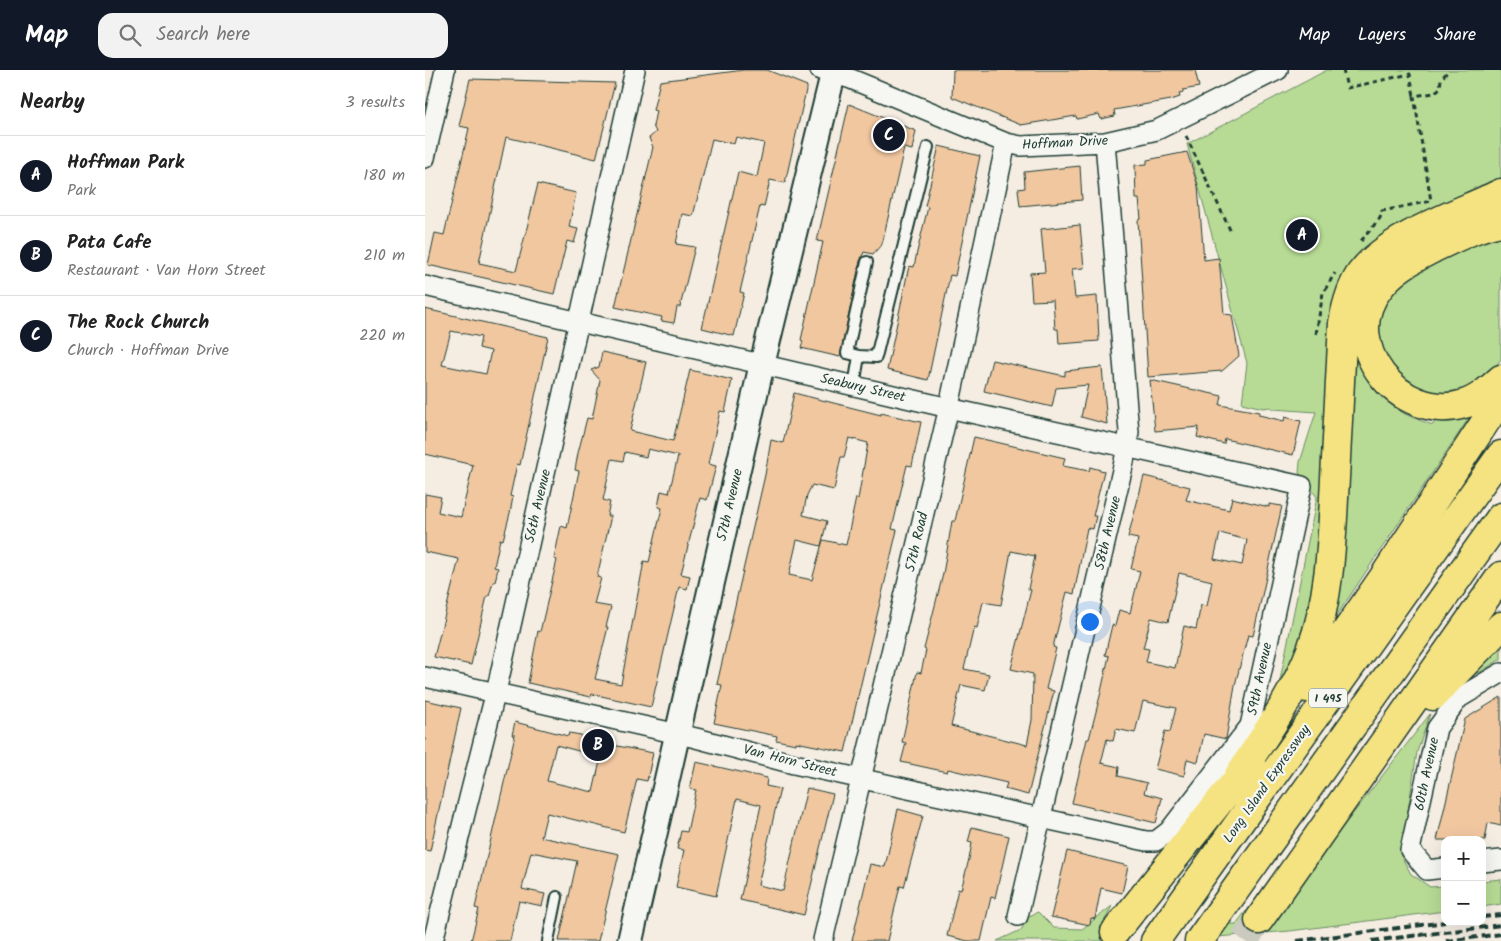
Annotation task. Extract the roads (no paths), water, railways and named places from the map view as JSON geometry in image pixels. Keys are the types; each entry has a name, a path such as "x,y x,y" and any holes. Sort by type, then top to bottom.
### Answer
{"highway":[{"path":"1239,775 1277,716 1300,674 1311,651 1325,600 1332,542 1343,323 1355,283 1371,262 1394,245 1501,193"},
{"path":"1501,222 1465,233 1408,261 1397,269 1377,290 1367,316 1366,331 1369,356 1381,375 1398,392 1418,403 1440,407 1462,405 1483,394 1501,379"},
{"path":"1115,932 1180,854 1239,775 1284,722 1501,398"},
{"name":"Long Island Expressway","path":"1155,941 1501,455"},
{"name":"I 495","path":"1199,941 1501,517"},
{"path":"1259,920 1501,576"},
{"path":"1363,772 1501,626"}],"street":[{"path":"425,158 445,70"},
{"name":"56th Avenue","path":"433,941 495,693 635,70"},
{"name":"Hoffman Drive","path":"829,71 1006,143 1021,146 1105,142 1157,130 1278,70"},
{"name":"57th Avenue","path":"630,941 829,71"},
{"name":"58th Avenue","path":"1017,916 1042,819 1127,447 1128,417 1105,142"},
{"name":"57th Road","path":"823,940 949,408 1006,143"},
{"name":"Seabury Street","path":"425,286 949,408 1302,486"},
{"name":"59th Avenue","path":"1156,840 1169,831 1250,726 1302,486"},
{"name":"60th Avenue","path":"1436,869 1410,850 1437,728 1459,698 1501,673"},
{"name":"Van Horn Street","path":"425,677 1042,819 1146,841 1156,840"},
{"path":"1486,862 1501,860"}],"lane":[{"path":"867,262 847,353 876,357 928,147"},
{"path":"854,386 859,356"},
{"path":"548,941 557,897"}],"tunnel":[{"path":"1244,941 1259,920"}],"railway":[{"path":"1486,917 1501,915"},
{"path":"1297,941 1441,923"},
{"path":"1372,941 1501,925"},
{"path":"1446,941 1501,934"}],"place":[{"name":"The Rock Church","path":"889,135"},
{"name":"Hoffman Park","path":"1302,235"},
{"name":"Pata Cafe","path":"598,745"}]}
